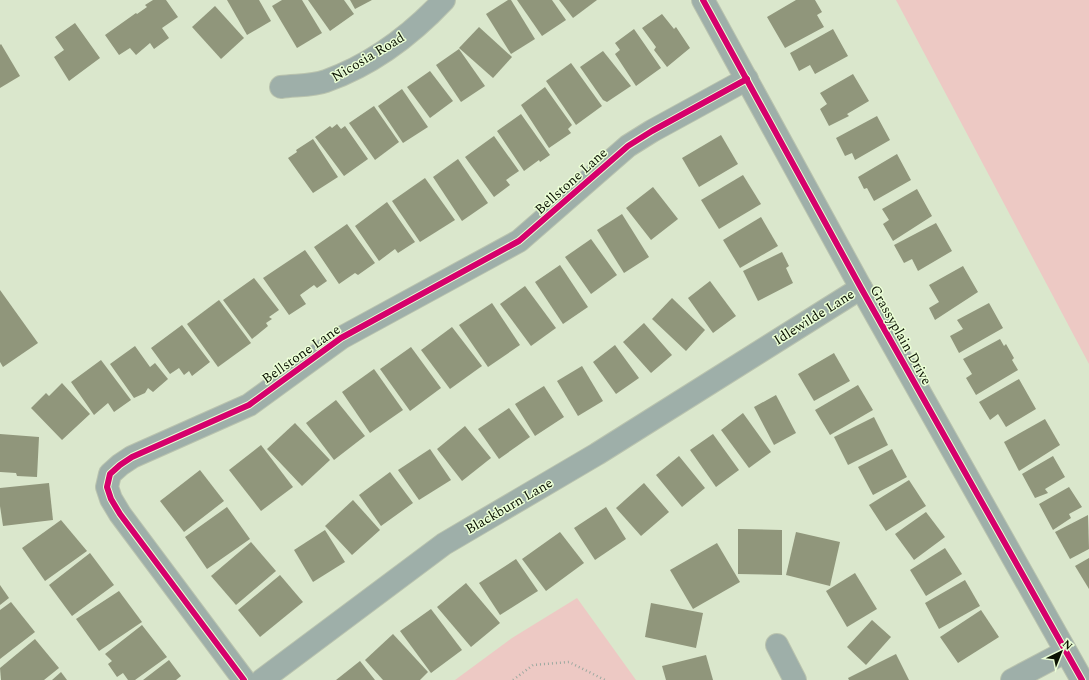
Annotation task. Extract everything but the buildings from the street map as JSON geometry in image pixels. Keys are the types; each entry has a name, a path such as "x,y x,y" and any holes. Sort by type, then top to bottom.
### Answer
{"street":[{"name":"Nicosia Road","path":"281,87 325,82 359,66 390,47 416,28 444,0"},
{"name":"Grassyplain Drive","path":"703,0 861,288 1082,680"},
{"name":"Bellstone Lane","path":"244,680 110,499 107,487 110,474 132,457 249,405 341,338 520,241 628,146 652,131 747,79"},
{"name":"Idlewilde Lane","path":"767,346 861,288"},
{"name":"Blackburn Lane","path":"262,680 444,544 597,454 767,346"},
{"path":"777,645 795,680"},
{"path":"1012,680 1065,652"}],"path":[{"path":"513,680 533,665 569,662 605,680"}],"shaded area":[{"path":"896,0 1089,0 1089,364"},
{"path":"577,598 636,680 455,680 512,638"}],"cycle path":[{"path":"703,0 861,288 1082,680"},
{"path":"244,680 120,514 111,499 107,487 110,474 132,457 249,405 341,338 519,241 628,146 652,131 747,79"}]}
